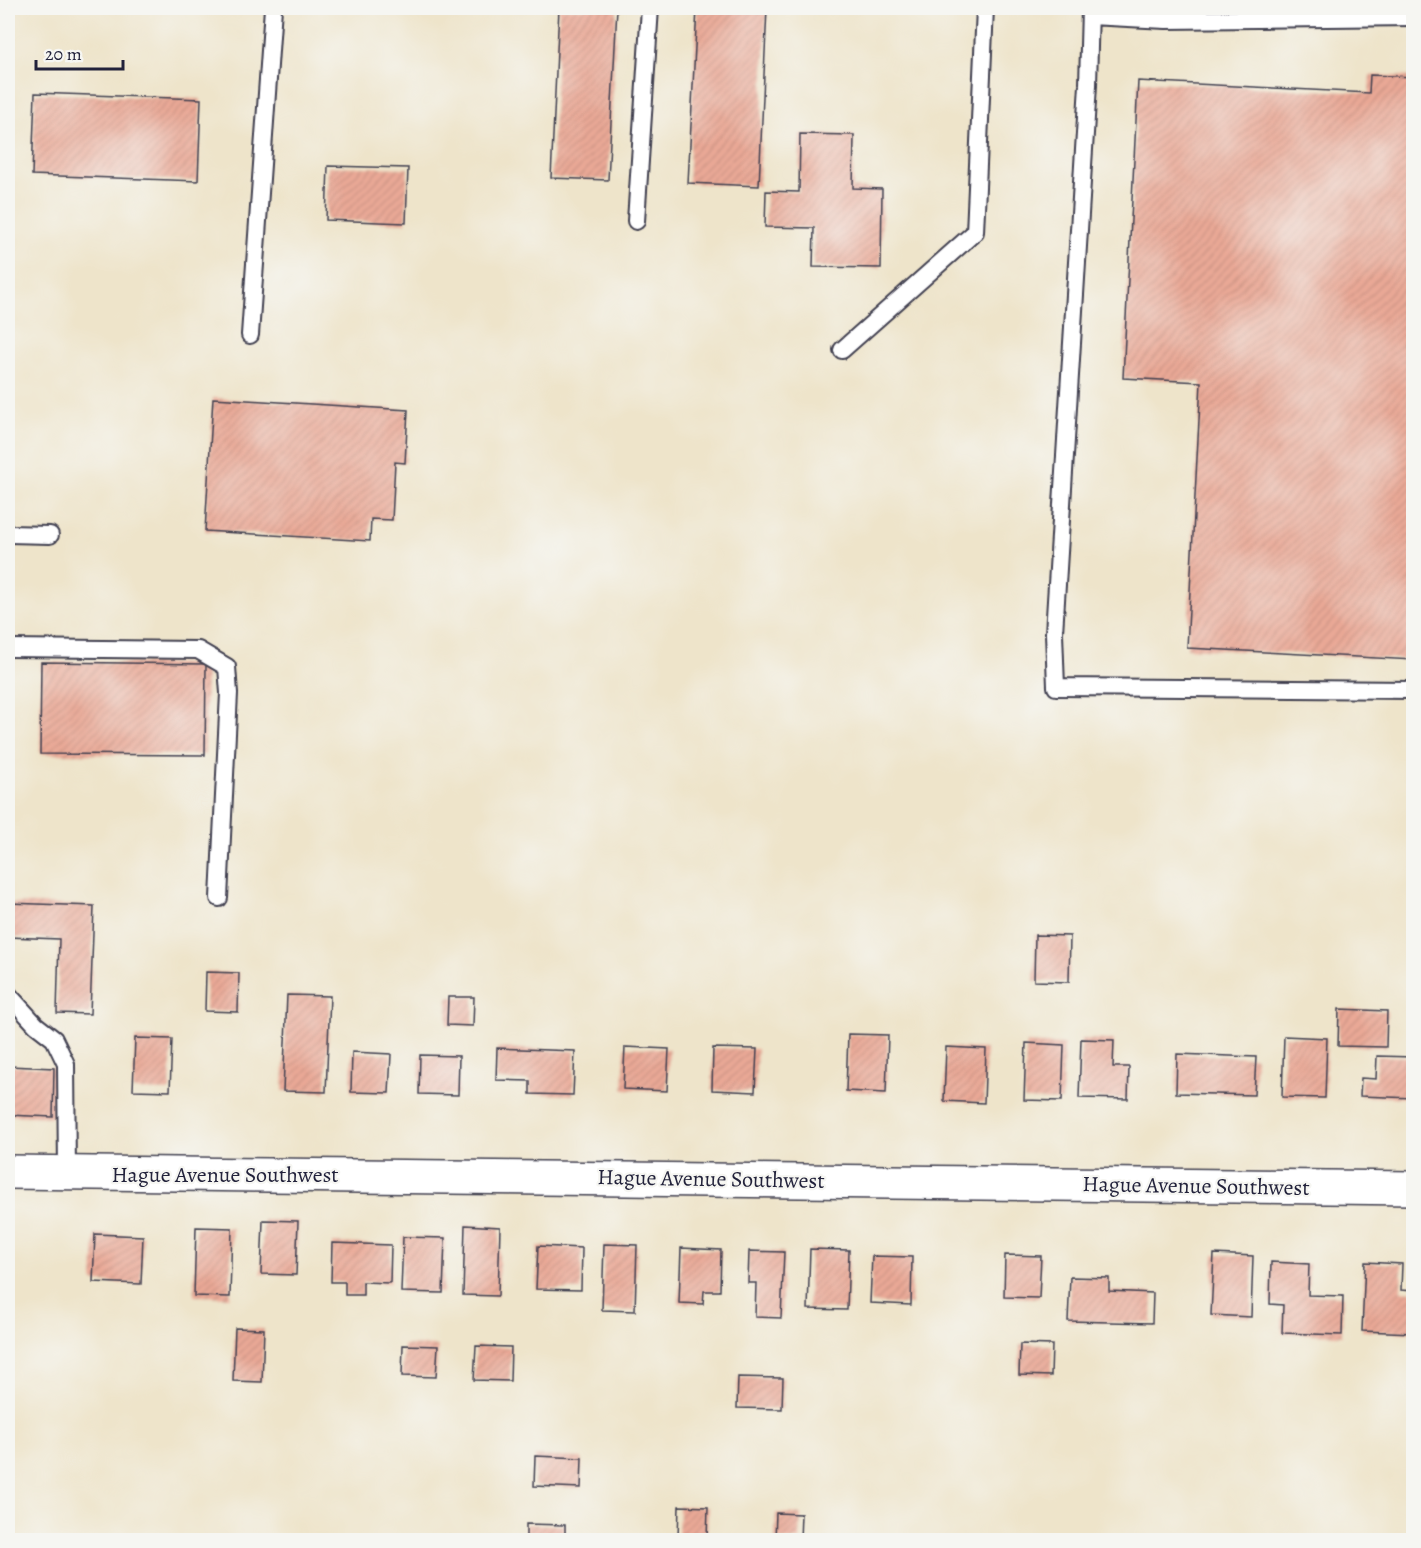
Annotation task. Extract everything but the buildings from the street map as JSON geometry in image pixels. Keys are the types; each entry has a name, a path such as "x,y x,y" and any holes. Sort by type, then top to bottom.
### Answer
{"street":[{"name":"Hague Avenue Southwest","path":"8,1172 1413,1188"}],"lane":[{"path":"250,335 273,8"},
{"path":"636,221 650,8"},
{"path":"842,351 975,232 985,8"},
{"path":"1413,17 1166,20 1090,12 1054,633 1056,687 1413,690"},
{"path":"8,534 50,536"},
{"path":"8,648 198,650 227,667 229,693 219,898"},
{"path":"8,994 36,1025 54,1039 66,1064 66,1172"}]}
